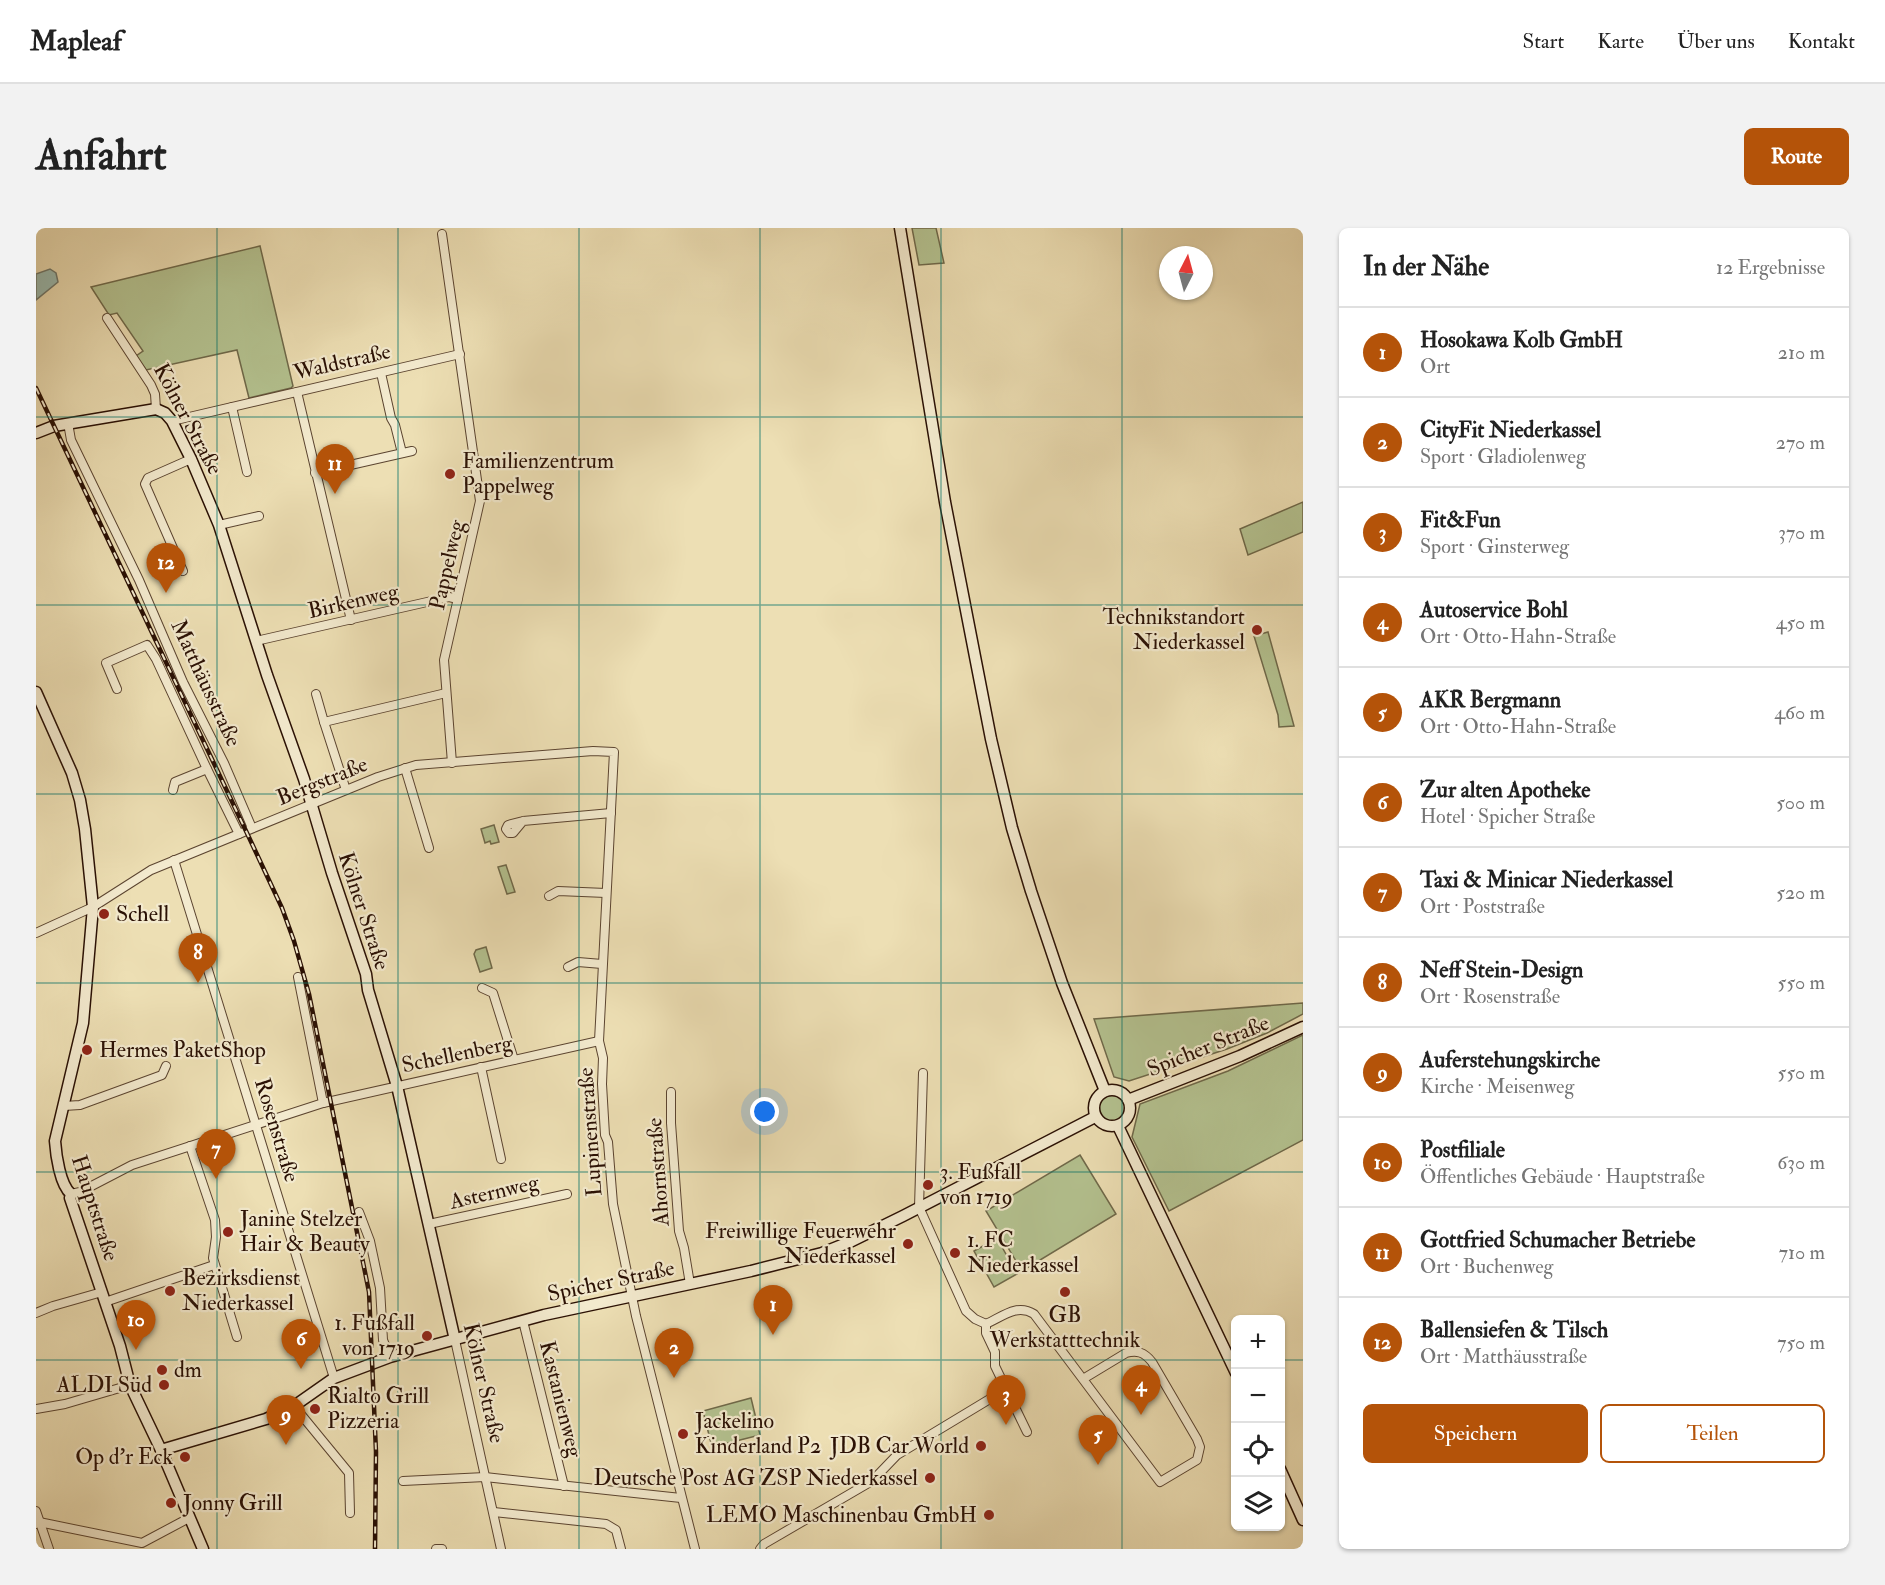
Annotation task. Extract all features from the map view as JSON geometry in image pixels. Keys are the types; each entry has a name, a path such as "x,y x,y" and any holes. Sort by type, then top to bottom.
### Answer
{"street":[{"path":"900,228 947,513 991,739 1012,828 1062,983 1105,1091"},
{"name":"Pappelweg","path":"442,234 480,501 444,660 452,763"},
{"name":"Kölner Straße","path":"108,318 151,386 155,394 156,409 165,413 172,421 191,459 219,525 304,779 366,974 368,990 397,1086 501,1549"},
{"name":"Waldstraße","path":"172,421 460,354"},
{"path":"381,373 402,453"},
{"path":"297,392 351,620"},
{"path":"232,407 247,472"},
{"path":"36,433 68,423 156,409"},
{"name":"Matthäusstraße","path":"68,423 71,440 139,580 183,682 224,763 252,828"},
{"path":"315,473 412,451"},
{"path":"183,572 145,484 148,478 191,459"},
{"path":"219,525 259,516"},
{"name":"Birkenweg","path":"256,641 449,597 458,599"},
{"path":"117,690 106,663 147,645 176,699 239,834"},
{"name":"Hauptstraße","path":"36,692 40,710 72,773 80,800 86,829 93,908 83,1023 55,1141 56,1157 66,1188 71,1194 70,1198 120,1346 130,1385 161,1450 203,1549"},
{"path":"324,722 446,693"},
{"path":"316,694 346,790"},
{"name":"Bergstraße","path":"36,933 93,908 151,870 378,777 416,765 593,751 614,752 612,783"},
{"path":"405,768 429,848"},
{"path":"173,790 176,782 207,769"},
{"name":"Lupinenstraße","path":"612,783 599,1041 603,1058 602,1084 613,1204 632,1297 695,1549"},
{"path":"523,821 611,813"},
{"name":"Rosenstraße","path":"174,860 334,1378"},
{"path":"549,896 558,891 606,893"},
{"path":"568,967 578,962 602,964"},
{"path":"298,977 323,1103"},
{"path":"482,988 493,993 514,1060"},
{"name":"Spicher Straße","path":"1128,1100 1240,1056 1303,1027"},
{"name":"Schellenberg","path":"71,1194 80,1192 132,1165 323,1103 599,1041"},
{"path":"64,1106 80,1105 162,1075 166,1066"},
{"path":"481,1067 501,1159"},
{"path":"923,1073 919,1207 966,1311 975,1319 986,1324"},
{"path":"1116,1090 1125,1095 1128,1100 1130,1112 1128,1118 1118,1126 1102,1124 1095,1117 1093,1105 1105,1091 1116,1090"},
{"name":"Ahornstraße","path":"670,1092 679,1231 690,1284"},
{"name":"Spicher Straße","path":"161,1450 266,1419 294,1406 334,1378 390,1357 523,1321 822,1253 852,1241 1095,1117"},
{"path":"1118,1126 1234,1369"},
{"path":"190,1146 217,1229 214,1265 237,1337"},
{"name":"Asternweg","path":"429,1224 567,1194"},
{"path":"359,1212 370,1241 380,1288 384,1340 390,1357"},
{"path":"36,1313 53,1306 104,1297 214,1265"},
{"path":"986,1324 1014,1310 1027,1309 1034,1314 1160,1482 1197,1460 1200,1447 1192,1429 1146,1355 1133,1351 1126,1353 1083,1379"},
{"name":"Kastanienweg","path":"523,1321 564,1486"},
{"path":"986,1324 987,1334 995,1352 995,1366 1027,1432"},
{"path":"760,1549 764,1544 872,1481 897,1455 998,1394 1003,1382"},
{"path":"36,1409 65,1404 130,1385"},
{"path":"294,1406 350,1473 350,1514"},
{"path":"403,1481 485,1477 681,1498"},
{"path":"1284,1477 1303,1520"},
{"path":"36,1511 38,1523 49,1549"},
{"path":"494,1512 606,1524 616,1530 621,1549"},
{"path":"38,1523 142,1546 189,1518"},
{"path":"436,1549 442,1549"}],"green space":[{"path":"912,228 936,228 944,263 919,265"},
{"path":"260,246 293,386 291,388 249,398 237,350 146,370 136,356 143,351 117,313 109,315 91,287"},
{"path":"1303,502 1303,532 1248,555 1240,529"},
{"path":"1268,632 1294,726 1279,727 1278,715 1254,636"},
{"path":"494,825 499,842 485,843 481,829"},
{"path":"506,865 515,892 507,894 498,867"},
{"path":"486,947 492,968 480,972 474,954 476,950"},
{"path":"1303,1003 1303,1014 1267,1033 1227,1049 1129,1081 1114,1077 1094,1019"},
{"path":"1303,1035 1303,1140 1169,1211 1132,1137 1140,1104 1228,1071"},
{"path":"1111,1094 1117,1095 1125,1103 1125,1115 1117,1123 1111,1124 1105,1123 1097,1115 1096,1109 1097,1103 1105,1095"},
{"path":"1080,1155 1116,1214 1022,1271 986,1211"},
{"path":"997,1238 1017,1274 994,1287 974,1251"},
{"path":"751,1398 760,1435 712,1447 703,1411"}],"water":[{"path":"50,269 56,273 58,282 36,300 36,274"}],"railway":[{"path":"36,388 282,908 294,941 309,994 369,1292 376,1452 375,1549"}],"place":[{"name":"Familienzentrum Pappelweg","path":"450,474"},
{"name":"Gottfried Schumacher Betriebe","path":"335,494"},
{"name":"Ballensiefen & Tilsch","path":"166,593"},
{"name":"Technikstandort Niederkassel","path":"1257,630"},
{"name":"Schell","path":"104,914"},
{"name":"Neff Stein-Design","path":"198,983"},
{"name":"Hermes PaketShop","path":"87,1050"},
{"name":"Taxi & Minicar Niederkassel","path":"216,1179"},
{"name":"3. Fußfall von 1719","path":"928,1185"},
{"name":"Janine Stelzer Hair & Beauty","path":"228,1232"},
{"name":"Freiwillige Feuerwehr Niederkassel","path":"908,1244"},
{"name":"1. FC Niederkassel","path":"955,1253"},
{"name":"Bezirksdienst Niederkassel","path":"170,1291"},
{"name":"GB Werkstatttechnik","path":"1065,1292"},
{"name":"Hosokawa Kolb GmbH","path":"773,1335"},
{"name":"1. Fußfall von 1719","path":"427,1336"},
{"name":"Postfiliale","path":"136,1350"},
{"name":"Zur alten Apotheke","path":"301,1369"},
{"name":"dm","path":"162,1370"},
{"name":"CityFit Niederkassel","path":"674,1378"},
{"name":"ALDI Süd","path":"164,1385"},
{"name":"Rialto Grill Pizzeria","path":"315,1409"},
{"name":"Autoservice Bohl","path":"1141,1415"},
{"name":"Fit&Fun","path":"1006,1425"},
{"name":"Jackelino Kinderland P2","path":"683,1434"},
{"name":"Auferstehungskirche","path":"286,1445"},
{"name":"JDB Car World","path":"981,1446"},
{"name":"Op d'r Eck","path":"185,1457"},
{"name":"AKR Bergmann","path":"1098,1465"},
{"name":"Deutsche Post AG ZSP Niederkassel","path":"930,1478"},
{"name":"Jonny Grill","path":"171,1503"},
{"name":"LEMO Maschinenbau GmbH","path":"989,1515"}]}
